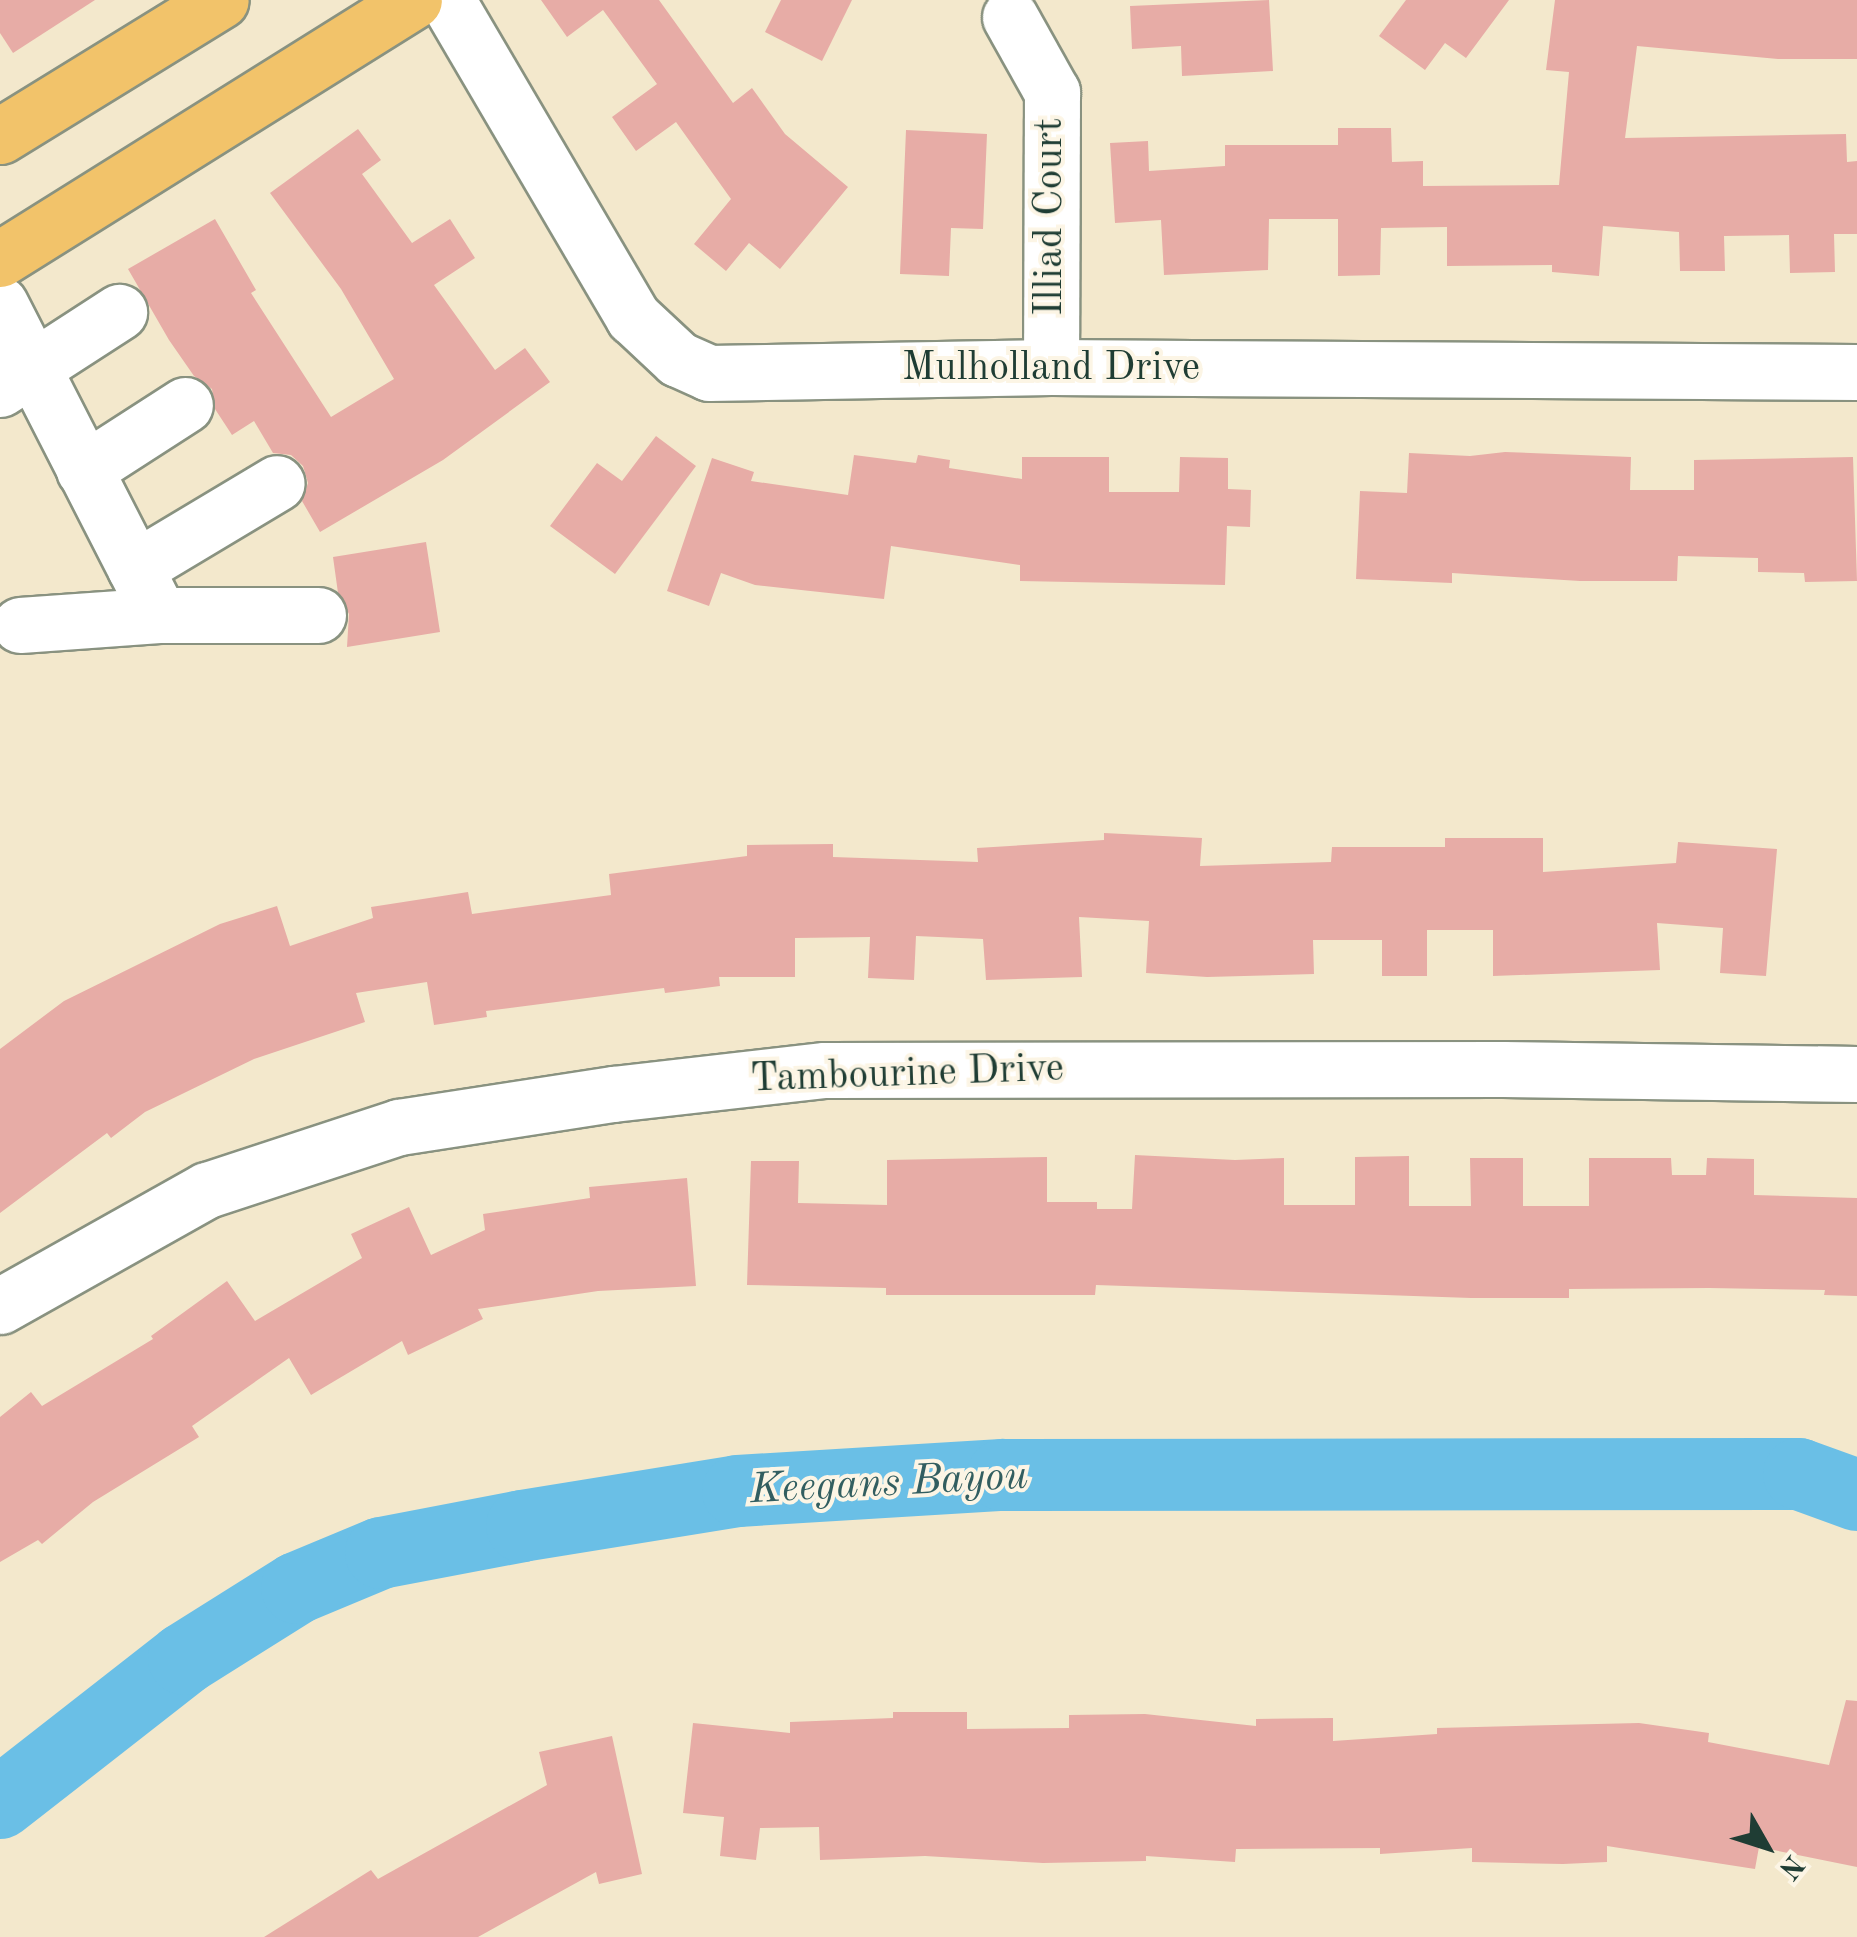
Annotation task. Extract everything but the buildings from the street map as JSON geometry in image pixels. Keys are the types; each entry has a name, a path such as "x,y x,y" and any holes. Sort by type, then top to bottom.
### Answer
{"main road":[{"path":"0,136 221,0"},
{"path":"0,258 414,0"}],"street":[{"name":"Mulholland Drive","path":"447,0 633,316 678,359 709,372 1051,367 1857,372"},
{"name":"Illiad Court","path":"1010,17 1052,92 1051,367"},
{"path":"0,304 16,378 84,470 147,592"},
{"path":"16,378 119,312"},
{"path":"84,470 185,405"},
{"path":"147,592 277,483"},
{"path":"20,624 147,592 318,615"},
{"name":"Tambourine Drive","path":"0,1306 207,1190 399,1127 613,1094 825,1070 1502,1069 1857,1074"}],"waterway":[{"name":"Keegans Bayou","path":"0,1803 184,1659 297,1588 381,1553 522,1526 738,1491 1003,1475 1799,1474 1857,1495"}]}
